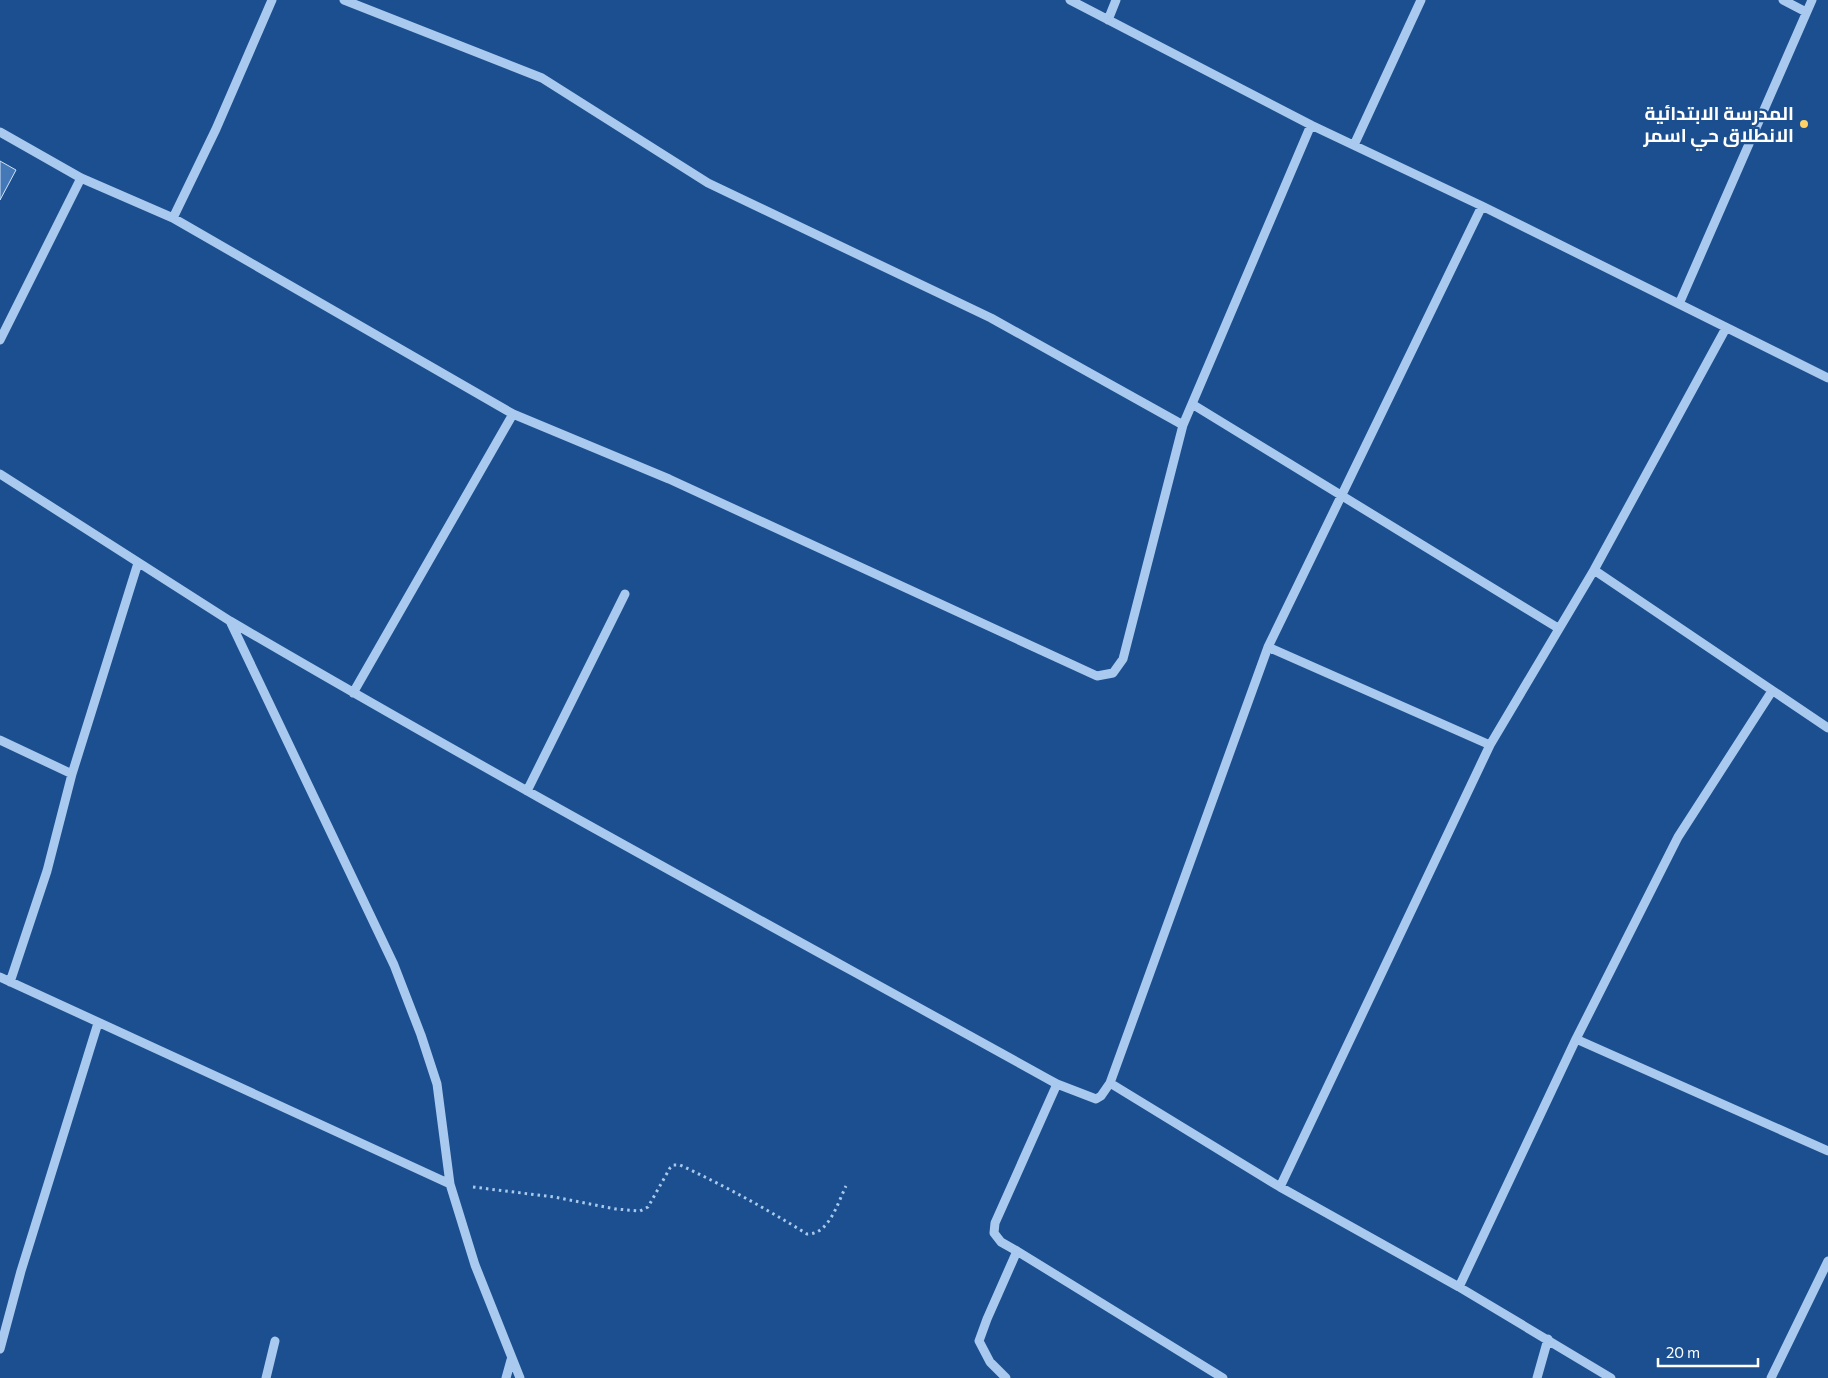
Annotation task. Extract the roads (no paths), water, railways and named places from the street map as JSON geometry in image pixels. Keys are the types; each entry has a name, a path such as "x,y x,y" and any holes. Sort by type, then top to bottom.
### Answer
{"street":[{"path":"173,218 216,128 272,0"},
{"path":"344,0 542,78 708,183 991,318 1183,425"},
{"path":"1070,0 1311,125 1482,206 1828,378"},
{"path":"1108,20 1116,0"},
{"path":"1354,145 1421,0"},
{"path":"1783,0 1806,12"},
{"path":"1679,304 1812,0"},
{"path":"0,132 81,178 173,218 513,414 669,479 1097,676 1113,674 1123,659 1183,425 1311,125"},
{"path":"0,340 81,178"},
{"path":"0,474 230,621 353,693 1057,1084 1096,1099 1101,1096 1110,1083 1268,647 1482,206"},
{"path":"1280,1187 1490,745 1594,570 1726,328"},
{"path":"1192,404 1558,628"},
{"path":"353,693 513,414"},
{"path":"10,982 47,871 72,774 138,563"},
{"path":"1594,570 1828,728"},
{"path":"527,791 625,594"},
{"path":"230,621 394,965 421,1035 437,1084 450,1184 475,1265 520,1378"},
{"path":"1268,647 1490,745"},
{"path":"1459,1287 1576,1039 1678,837 1772,691"},
{"path":"0,740 72,774"},
{"path":"0,977 450,1184"},
{"path":"0,1349 21,1271 98,1023"},
{"path":"1576,1039 1828,1151"},
{"path":"1110,1083 1280,1187 1459,1287 1611,1378"},
{"path":"1057,1084 994,1223 994,1232 1001,1242 1223,1378"},
{"path":"1006,1378 990,1362 979,1341 986,1319 1017,1251"},
{"path":"1771,1378 1828,1261"},
{"path":"1537,1378 1548,1339"},
{"path":"266,1378 276,1341"},
{"path":"506,1378 512,1360"}],"place":[{"name":"المدرسة الابتدائية الانطلاق حي اسمر","path":"1804,124"}]}
